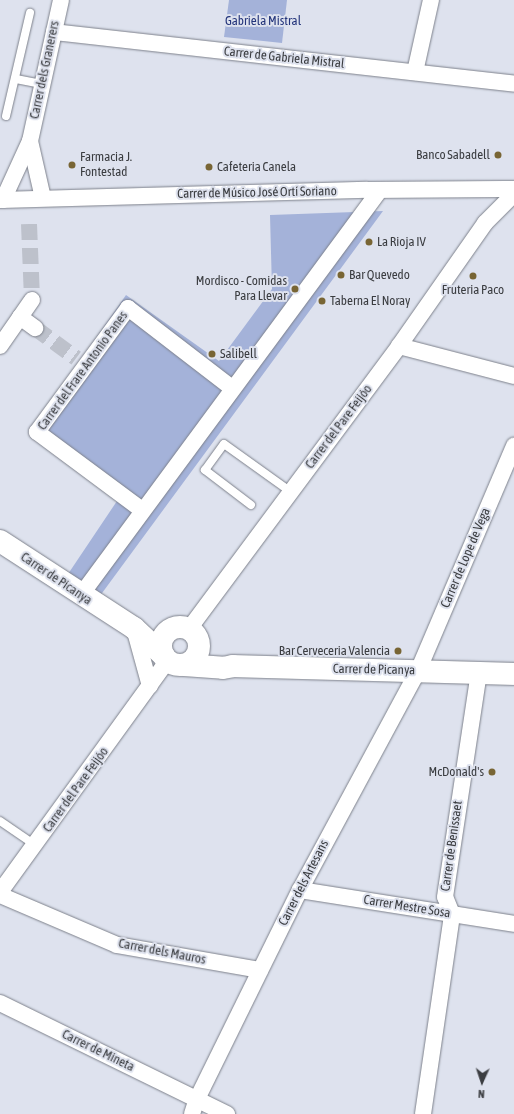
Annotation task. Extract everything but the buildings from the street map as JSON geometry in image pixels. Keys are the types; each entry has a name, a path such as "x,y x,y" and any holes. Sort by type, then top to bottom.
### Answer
{"street":[{"name":"Carrer dels Granerers","path":"1,202 30,141 61,0"},
{"path":"415,72 431,0"},
{"name":"Carrer de Gabriela Mistral","path":"54,32 514,84"},
{"name":"Carrer dels Granerers","path":"30,141 43,198"},
{"name":"Carrer del Pare Feijóo","path":"485,222 492,189"},
{"name":"Carrer de Músico José Ortí Soriano","path":"1,202 43,198 380,190 514,189"},
{"path":"80,595 380,190"},
{"name":"Carrer del Pare Feijóo","path":"194,636 291,492 399,346 485,222 514,194"},
{"path":"0,346 32,300"},
{"name":"Carrer del Frare Antonio Panes","path":"142,510 37,432 81,362 128,308 232,388"},
{"path":"20,317 35,328"},
{"path":"399,346 514,376"},
{"name":"Carrer de Lope de Vega","path":"418,671 514,446"},
{"name":"Carrer de Picanya","path":"0,541 80,595 134,628 172,660 223,668 233,666 514,674"},
{"path":"194,636 197,655 172,660 161,644 166,633 177,627 194,636 233,666"},
{"path":"134,628 150,686"},
{"name":"Carrer de Picanya","path":"134,628 166,633"},
{"name":"Carrer del Pare Feijóo","path":"0,892 150,686 172,660"},
{"name":"Carrer dels Artesans","path":"194,1107 300,890 418,671"},
{"name":"Carrer de Benissaet","path":"423,1114 452,914 445,897 478,673"},
{"name":"Carrer Mestre Sosa","path":"300,890 514,924"},
{"name":"Carrer dels Mauros","path":"0,895 117,945 260,970"},
{"name":"Carrer de Mineta","path":"0,1003 194,1107"},
{"path":"194,1107 227,1114"}],"lane":[{"path":"6,116 16,79 30,14"},
{"path":"16,79 42,84"},
{"path":"251,505 204,470 224,444 291,492"},
{"path":"0,821 35,844"}],"green space":[{"name":"Gabriela Mistral","path":"229,0 287,0 282,43 224,37"},
{"path":"383,211 94,604 62,583 119,498 30,432 126,295 219,361 272,289 270,215"}],"tunnel":[{"path":"29,224 32,300"},
{"path":"35,328 76,358"}],"place":[{"name":"Banco Sabadell","path":"498,155"},
{"name":"Farmacia J. Fontestad","path":"72,165"},
{"name":"Cafeteria Canela","path":"209,167"},
{"name":"La Rioja IV","path":"369,242"},
{"name":"Bar Quevedo","path":"341,275"},
{"name":"Fruteria Paco","path":"473,276"},
{"name":"Mordisco - Comidas Para Llevar","path":"295,289"},
{"name":"Taberna El Noray","path":"322,301"},
{"name":"Salibell","path":"212,354"},
{"name":"Bar Cerveceria Valencia","path":"398,651"},
{"name":"McDonald's","path":"492,772"}]}
